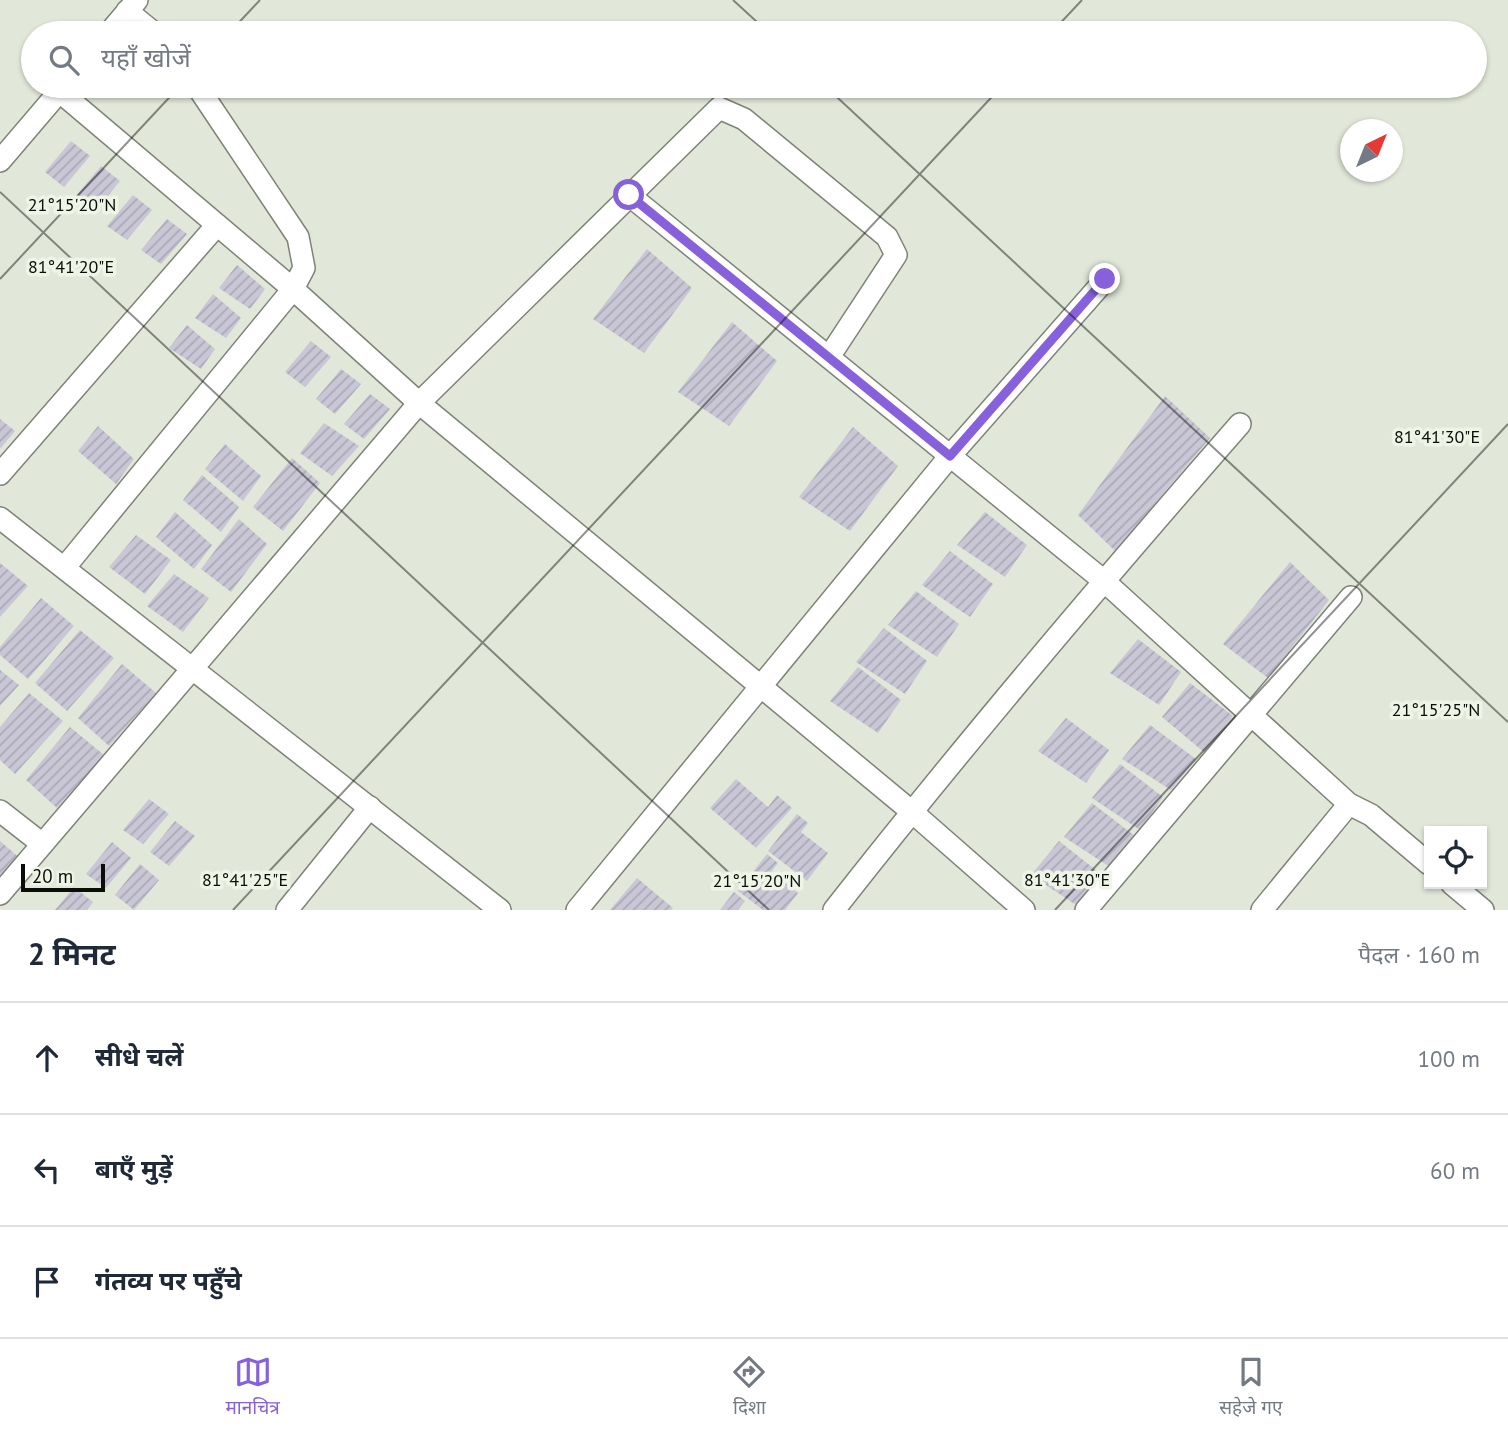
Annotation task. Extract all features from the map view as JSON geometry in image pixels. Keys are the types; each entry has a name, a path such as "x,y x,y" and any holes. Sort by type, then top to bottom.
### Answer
{"street":[{"path":"119,21 132,6 144,21"},
{"path":"0,161 53,98"},
{"path":"72,98 293,289 419,403 911,811 1024,910"},
{"path":"65,568 293,289 304,268 298,237 205,98"},
{"path":"0,894 191,666 419,403 719,108 744,119 887,237 896,255 829,357"},
{"path":"629,195 1104,581 1349,804 1371,815 1424,860"},
{"path":"0,474 217,225"},
{"path":"577,910 950,456 1105,279"},
{"path":"834,910 911,811 1240,424"},
{"path":"0,518 500,910"},
{"path":"1086,910 1351,597"},
{"path":"1262,910 1349,804"},
{"path":"287,910 370,807"},
{"path":"0,811 41,843"},
{"path":"1458,889 1483,910"}],"building":[{"path":"71,141 90,156 64,187 45,172"},
{"path":"101,166 120,181 95,212 75,197"},
{"path":"133,195 152,210 127,240 107,226"},
{"path":"167,219 187,234 161,264 141,250"},
{"path":"647,249 692,288 644,353 593,319"},
{"path":"237,265 265,289 250,309 219,288"},
{"path":"213,294 241,318 226,338 195,318"},
{"path":"732,322 777,361 729,426 678,392"},
{"path":"187,325 215,349 201,369 169,348"},
{"path":"311,341 331,357 305,387 285,372"},
{"path":"341,369 361,384 335,414 316,399"},
{"path":"370,394 390,409 364,439 344,424"},
{"path":"1165,396 1210,438 1115,551 1078,515"},
{"path":"0,419 15,431 0,449"},
{"path":"324,423 359,446 332,476 300,453"},
{"path":"98,426 134,459 116,484 78,451"},
{"path":"853,427 898,466 850,531 799,497"},
{"path":"225,444 261,476 243,501 205,469"},
{"path":"292,458 320,483 283,531 253,507"},
{"path":"202,475 239,507 221,532 183,500"},
{"path":"175,512 212,545 194,569 156,537"},
{"path":"985,512 1027,545 1005,577 957,545"},
{"path":"239,519 267,544 231,592 201,569"},
{"path":"136,535 171,560 145,594 109,567"},
{"path":"950,551 993,584 970,617 922,585"},
{"path":"1290,562 1329,600 1268,678 1223,644"},
{"path":"0,563 28,586 0,617"},
{"path":"174,574 209,598 183,632 147,606"},
{"path":"916,591 959,624 937,657 888,625"},
{"path":"41,598 74,626 28,679 0,655 0,647"},
{"path":"884,628 927,661 905,694 856,662"},
{"path":"80,630 114,658 67,711 35,683"},
{"path":"1138,639 1181,672 1159,705 1110,673"},
{"path":"122,664 156,693 109,746 78,718"},
{"path":"858,667 901,700 878,733 830,701"},
{"path":"0,670 19,685 0,706"},
{"path":"1190,683 1233,716 1205,753 1162,717"},
{"path":"29,693 63,721 15,774 0,760 0,727"},
{"path":"1066,718 1109,750 1086,783 1038,751"},
{"path":"1150,725 1196,759 1171,790 1122,759"},
{"path":"70,727 104,755 57,808 26,780"},
{"path":"1120,764 1163,797 1140,830 1092,798"},
{"path":"736,779 768,807 777,795 792,808 756,848 710,808"},
{"path":"149,799 169,814 143,844 123,830"},
{"path":"1092,803 1135,836 1113,869 1064,837"},
{"path":"797,814 808,823 801,832 828,853 807,881 768,851"},
{"path":"175,821 195,836 169,866 150,852"},
{"path":"0,841 22,860 0,885"},
{"path":"1059,841 1101,874 1079,907 1031,875"},
{"path":"112,842 131,858 106,888 86,874"},
{"path":"767,854 778,863 771,872 798,893 785,910 763,910 738,891"},
{"path":"140,864 159,880 134,910 115,895"},
{"path":"637,878 673,908 610,910"},
{"path":"74,887 93,902 87,910 55,910"},
{"path":"734,892 745,901 738,910 720,910"}],"route":[{"path":"629,195 950,456 1105,279"}]}
